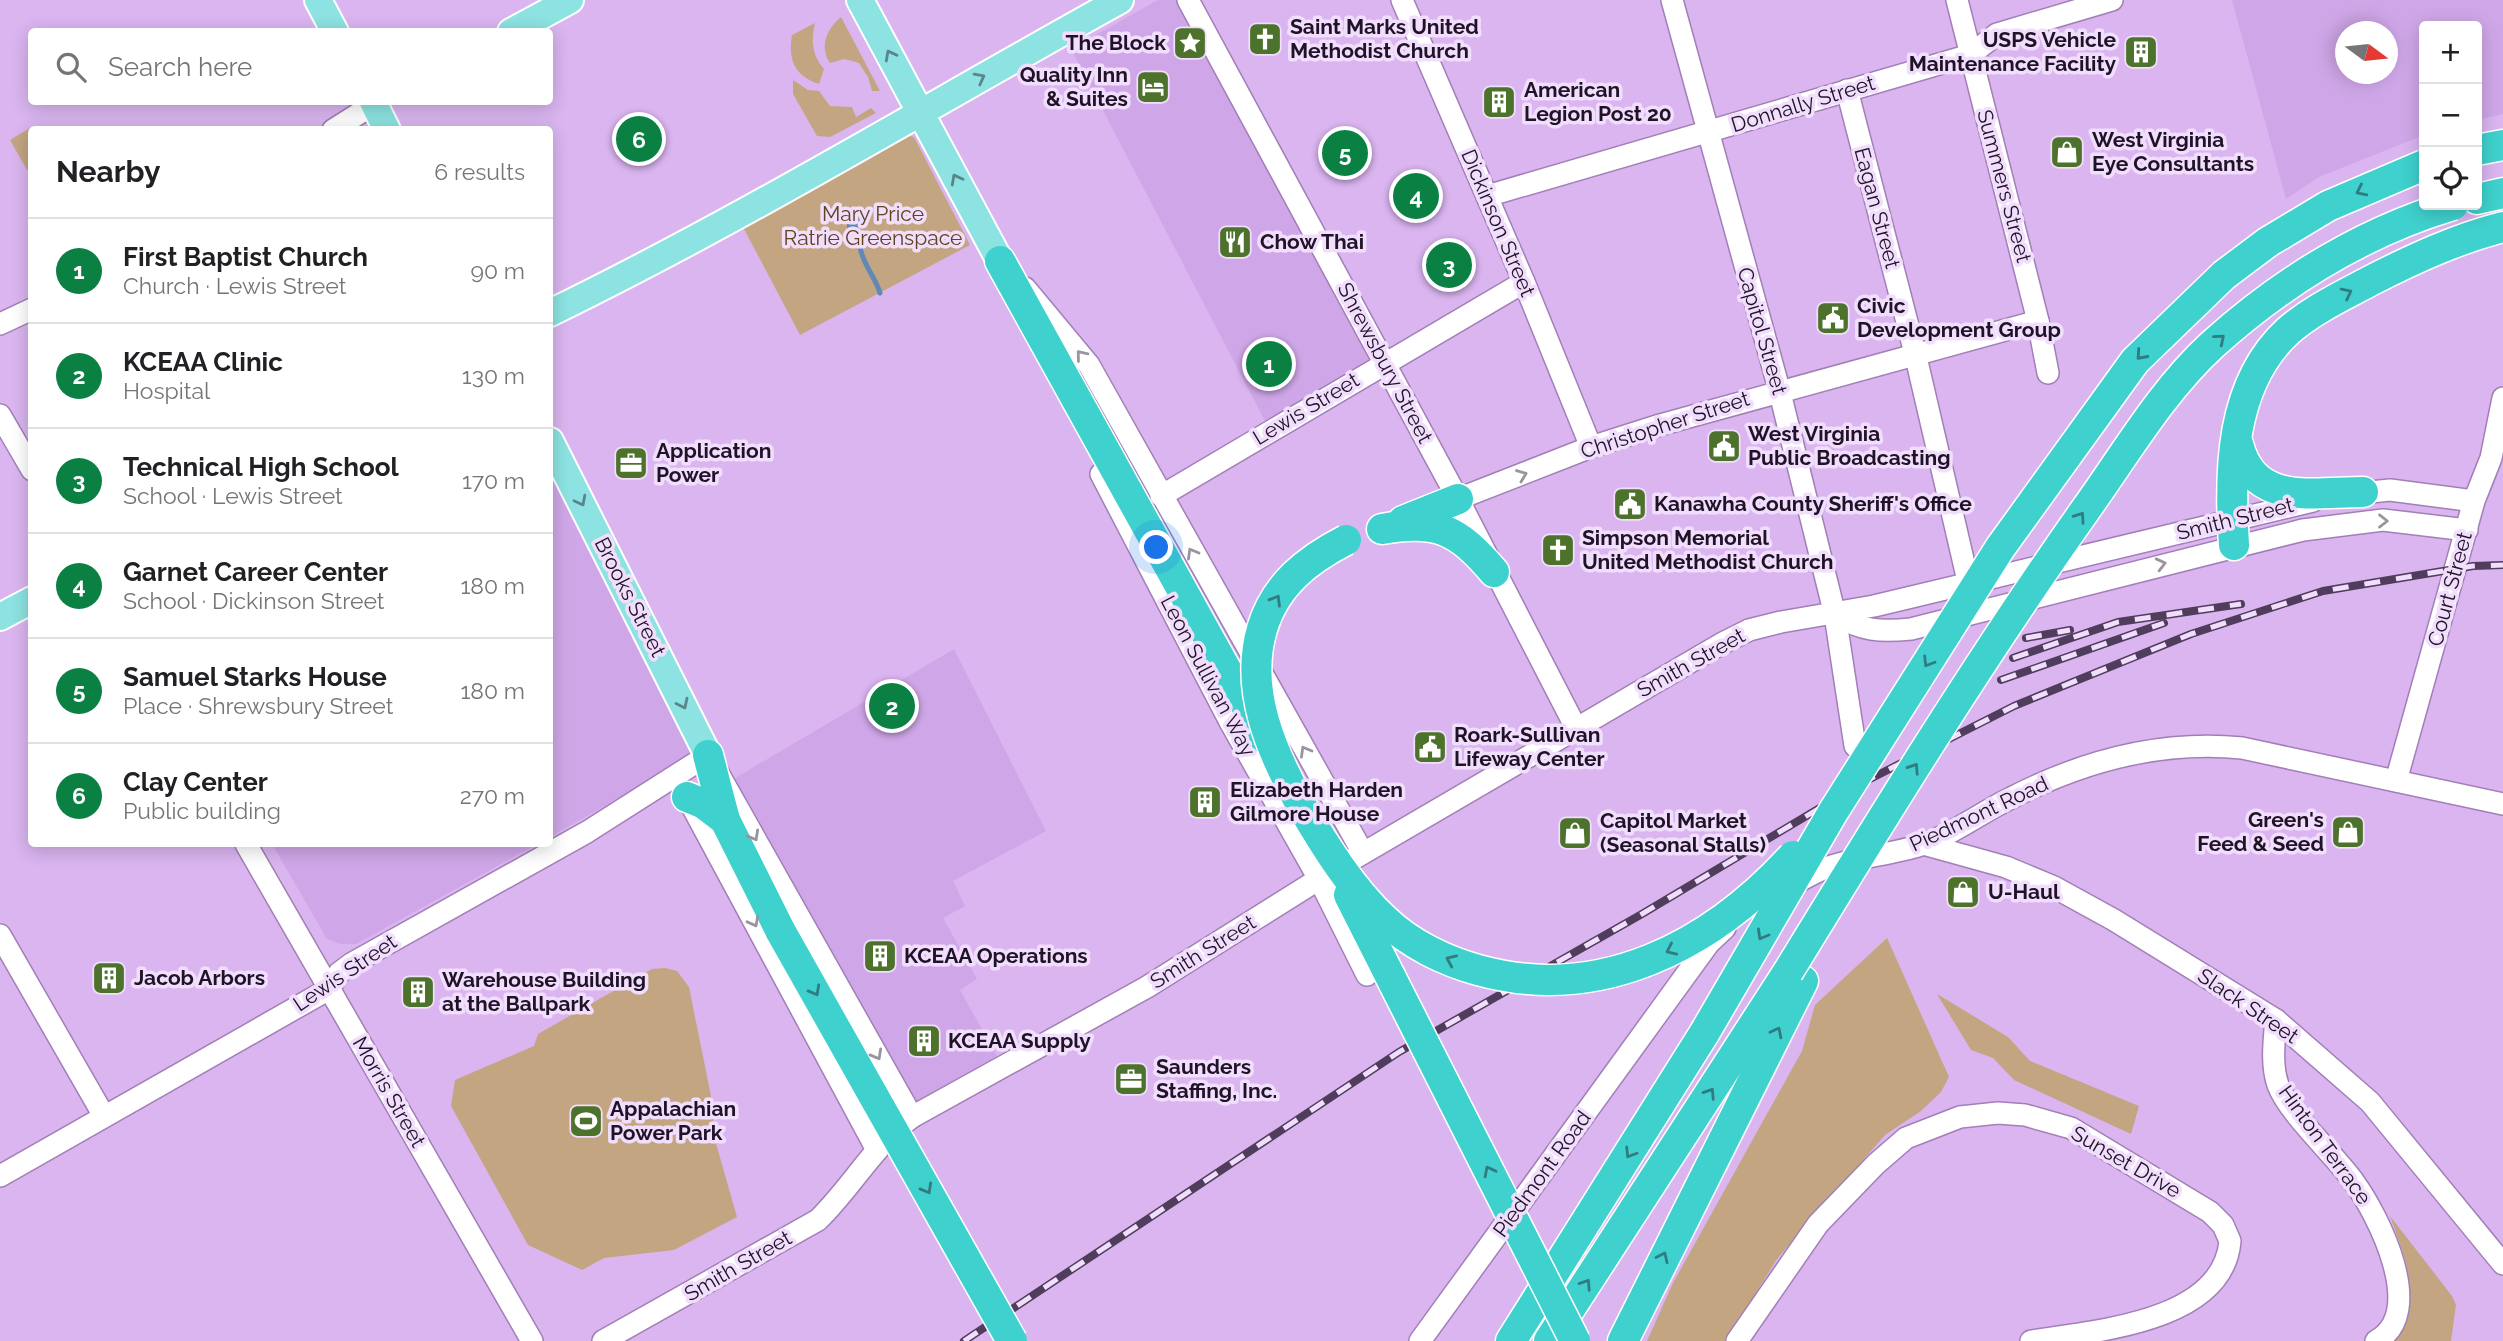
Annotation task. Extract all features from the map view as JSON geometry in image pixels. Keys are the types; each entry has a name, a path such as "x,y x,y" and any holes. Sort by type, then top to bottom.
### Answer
{"highway":[{"path":"2482,149 2503,145"},
{"path":"1511,1341 1705,1032 1833,812 2000,548 2135,361 2191,304 2268,242 2328,206 2419,167"},
{"path":"2482,198 2503,193"},
{"path":"1623,1341 1796,976 1895,797 2039,575 2172,387 2211,346 2253,311 2321,263 2414,217 2437,210"},
{"path":"2233,533 2237,442 2244,398 2253,375 2266,355 2290,330 2330,302 2403,264 2471,236 2503,227"},
{"path":"1000,261 1325,845 1574,1341"},
{"path":"2237,442 2249,472 2283,492 2363,492"},
{"path":"1276,760 1258,692 1256,661 1262,629 1273,601 1292,575 1318,555 1346,540 1458,499"},
{"path":"1382,529 1433,525 1462,537 1494,572"},
{"path":"708,755 724,820 781,932 1012,1341"},
{"path":"687,797 704,804 724,820"},
{"path":"1325,845 1385,920 1423,947 1459,965 1499,976 1534,982 1570,981 1654,958 1717,924 1766,886 1833,812"},
{"path":"1549,1341 1796,976"}],"main road":[{"path":"318,0 333,28"},
{"path":"518,28 570,0"},
{"name":"Leon Sullivan Way","path":"860,0 1000,261"},
{"path":"553,312 626,276 814,174 920,111 1120,0"},
{"path":"376,105 385,126"},
{"name":"Brooks Street","path":"553,447 708,755"},
{"path":"0,617 28,602"}],"street":[{"name":"Shrewsbury Street","path":"1188,0 1458,499 1576,728"},
{"name":"Dickinson Street","path":"1402,0 1524,282 1591,447"},
{"name":"Capitol Street","path":"1672,0 1779,390 1835,615 1855,746"},
{"name":"Summers Street","path":"1957,0 2038,321 2048,373"},
{"name":"Donnally Street","path":"1487,196 1970,55 1997,34 2112,0"},
{"name":"Eagan Street","path":"1847,90 1916,353 1974,612"},
{"path":"339,126 370,105"},
{"name":"Leon Sullivan Way","path":"1000,261 1089,365 1363,853"},
{"name":"Leon Sullivan Way","path":"1000,261 1032,344 1229,720 1319,879 1367,975"},
{"name":"Lewis Street","path":"1161,496 1384,362 1524,282"},
{"path":"0,335 17,316"},
{"name":"Christopher Street","path":"1458,499 1591,447 1779,390 2038,321"},
{"name":"Court Street","path":"2396,781 2467,530 2487,490 2503,398"},
{"path":"0,415 28,463"},
{"name":"Smith Street","path":"1835,615 1857,628 1878,632 1911,629 2233,533 2280,507 2363,492 2487,490"},
{"name":"Smith Street","path":"603,1341 818,1220 838,1200 888,1135 912,1117 1147,987 1319,879 1749,630 1835,615 1969,584 2233,533 2303,530 2383,520 2467,530"},
{"name":"Piedmont Road","path":"1420,1341 1709,943 1747,911 1825,868 1923,844 2014,796 2061,776 2114,758 2160,747 2203,744 2242,748 2503,804"},
{"name":"Lewis Street","path":"0,1175 329,989 339,973 351,964 653,791 708,755"},
{"path":"708,755 912,1117"},
{"path":"653,791 687,797 877,1150"},
{"name":"Slack Street","path":"1923,844 2006,867 2054,887 2276,1020 2370,1102 2503,1264"},
{"name":"Morris Street","path":"248,847 532,1341"},
{"path":"0,935 104,1116"},
{"name":"Hinton Terrace","path":"2276,1020 2273,1048 2278,1085 2366,1199 2380,1226 2394,1268 2400,1292 2399,1308 2392,1326 2376,1341"},
{"name":"Sunset Drive","path":"1737,1341 1818,1224 1906,1138 1960,1117 1998,1113 2025,1115 2071,1128 2210,1212 2223,1225 2230,1241 2222,1270 2212,1284 2186,1303 2126,1325 2031,1341"}],"shaded area":[{"path":"1158,0 1180,0 1370,355 1368,360 1272,423 1265,421 1073,53 1076,46"},
{"path":"2232,0 2503,0 2503,114 2482,119 2482,21 2419,21 2419,137 2319,177 2286,199"},
{"path":"553,478 690,737 690,751 684,761 553,835"},
{"path":"954,649 1046,831 953,881 965,906 943,918 977,979 960,990 1001,1063 916,1115 730,781"},
{"path":"274,847 532,847 356,944 341,944 327,939"}],"green space":[{"path":"841,17 880,91 872,91 868,77 859,63 844,59 830,63 825,50 826,38"},
{"path":"815,23 814,47 824,69 819,84 810,81 798,71 791,52 792,35"},
{"path":"793,80 808,90 819,91 830,106 852,107 856,117 871,108 876,113 830,137 817,136 793,94"},
{"path":"28,129 27,170 10,140"},
{"name":"Mary Price Ratrie Greenspace","path":"910,136 914,137 970,245 800,335 743,227"},
{"path":"1887,938 1949,1077 1941,1092 1921,1111 1885,1135 1777,1259 1726,1341 1647,1341 1673,1283 1802,1051 1815,1005"},
{"name":"Appalachian Power Park","path":"652,969 677,971 689,987 715,1116 711,1126 737,1217 674,1250 604,1258 582,1270 528,1245 451,1106 455,1080 534,1046 538,1034"},
{"path":"1937,994 2008,1037 2030,1061 2139,1106 2131,1134 2014,1080 1993,1058 1971,1050"},
{"path":"2390,1216 2452,1296 2456,1305 2451,1341 2392,1341 2402,1325 2410,1294 2406,1264"}],"water":[{"path":"847,209 866,214 857,232 847,239"}],"waterway":[{"path":"860,247 880,293"}],"railway":[{"path":"964,1341 1399,1052 1642,914 1860,784 2014,706 2191,634 2323,591 2473,566 2503,565"},
{"path":"2013,658 2118,622 2241,604"},
{"path":"2001,680 2164,623"},
{"path":"2026,638 2070,630"}],"place":[{"name":"Saint Marks United Methodist Church","path":"1265,39"},
{"name":"The Block","path":"1190,43"},
{"name":"USPS Vehicle Maintenance Facility","path":"2141,52"},
{"name":"Quality Inn & Suites","path":"1153,87"},
{"name":"American Legion Post 20","path":"1499,102"},
{"name":"Clay Center","path":"639,139"},
{"name":"West Virginia Eye Consultants","path":"2067,152"},
{"name":"Samuel Starks House","path":"1345,153"},
{"name":"Garnet Career Center","path":"1416,196"},
{"name":"Chow Thai","path":"1235,242"},
{"name":"Technical High School","path":"1449,265"},
{"name":"Civic Development Group","path":"1833,318"},
{"name":"First Baptist Church","path":"1269,364"},
{"name":"West Virginia Public Broadcasting","path":"1724,446"},
{"name":"Application Power","path":"631,463"},
{"name":"Kanawha County Sheriff's Office","path":"1630,504"},
{"name":"Simpson Memorial United Methodist Church","path":"1558,550"},
{"name":"KCEAA Clinic","path":"892,706"},
{"name":"Roark-Sullivan Lifeway Center","path":"1430,747"},
{"name":"Elizabeth Harden Gilmore House","path":"1205,802"},
{"name":"Green's Feed & Seed","path":"2348,832"},
{"name":"Capitol Market (Seasonal Stalls)","path":"1575,833"},
{"name":"U-Haul","path":"1963,892"},
{"name":"KCEAA Operations","path":"880,956"},
{"name":"Jacob Arbors","path":"109,978"},
{"name":"Warehouse Building at the Ballpark","path":"418,992"},
{"name":"KCEAA Supply","path":"924,1041"},
{"name":"Saunders Staffing, Inc.","path":"1131,1079"},
{"name":"Appalachian Power Park","path":"586,1121"}]}
